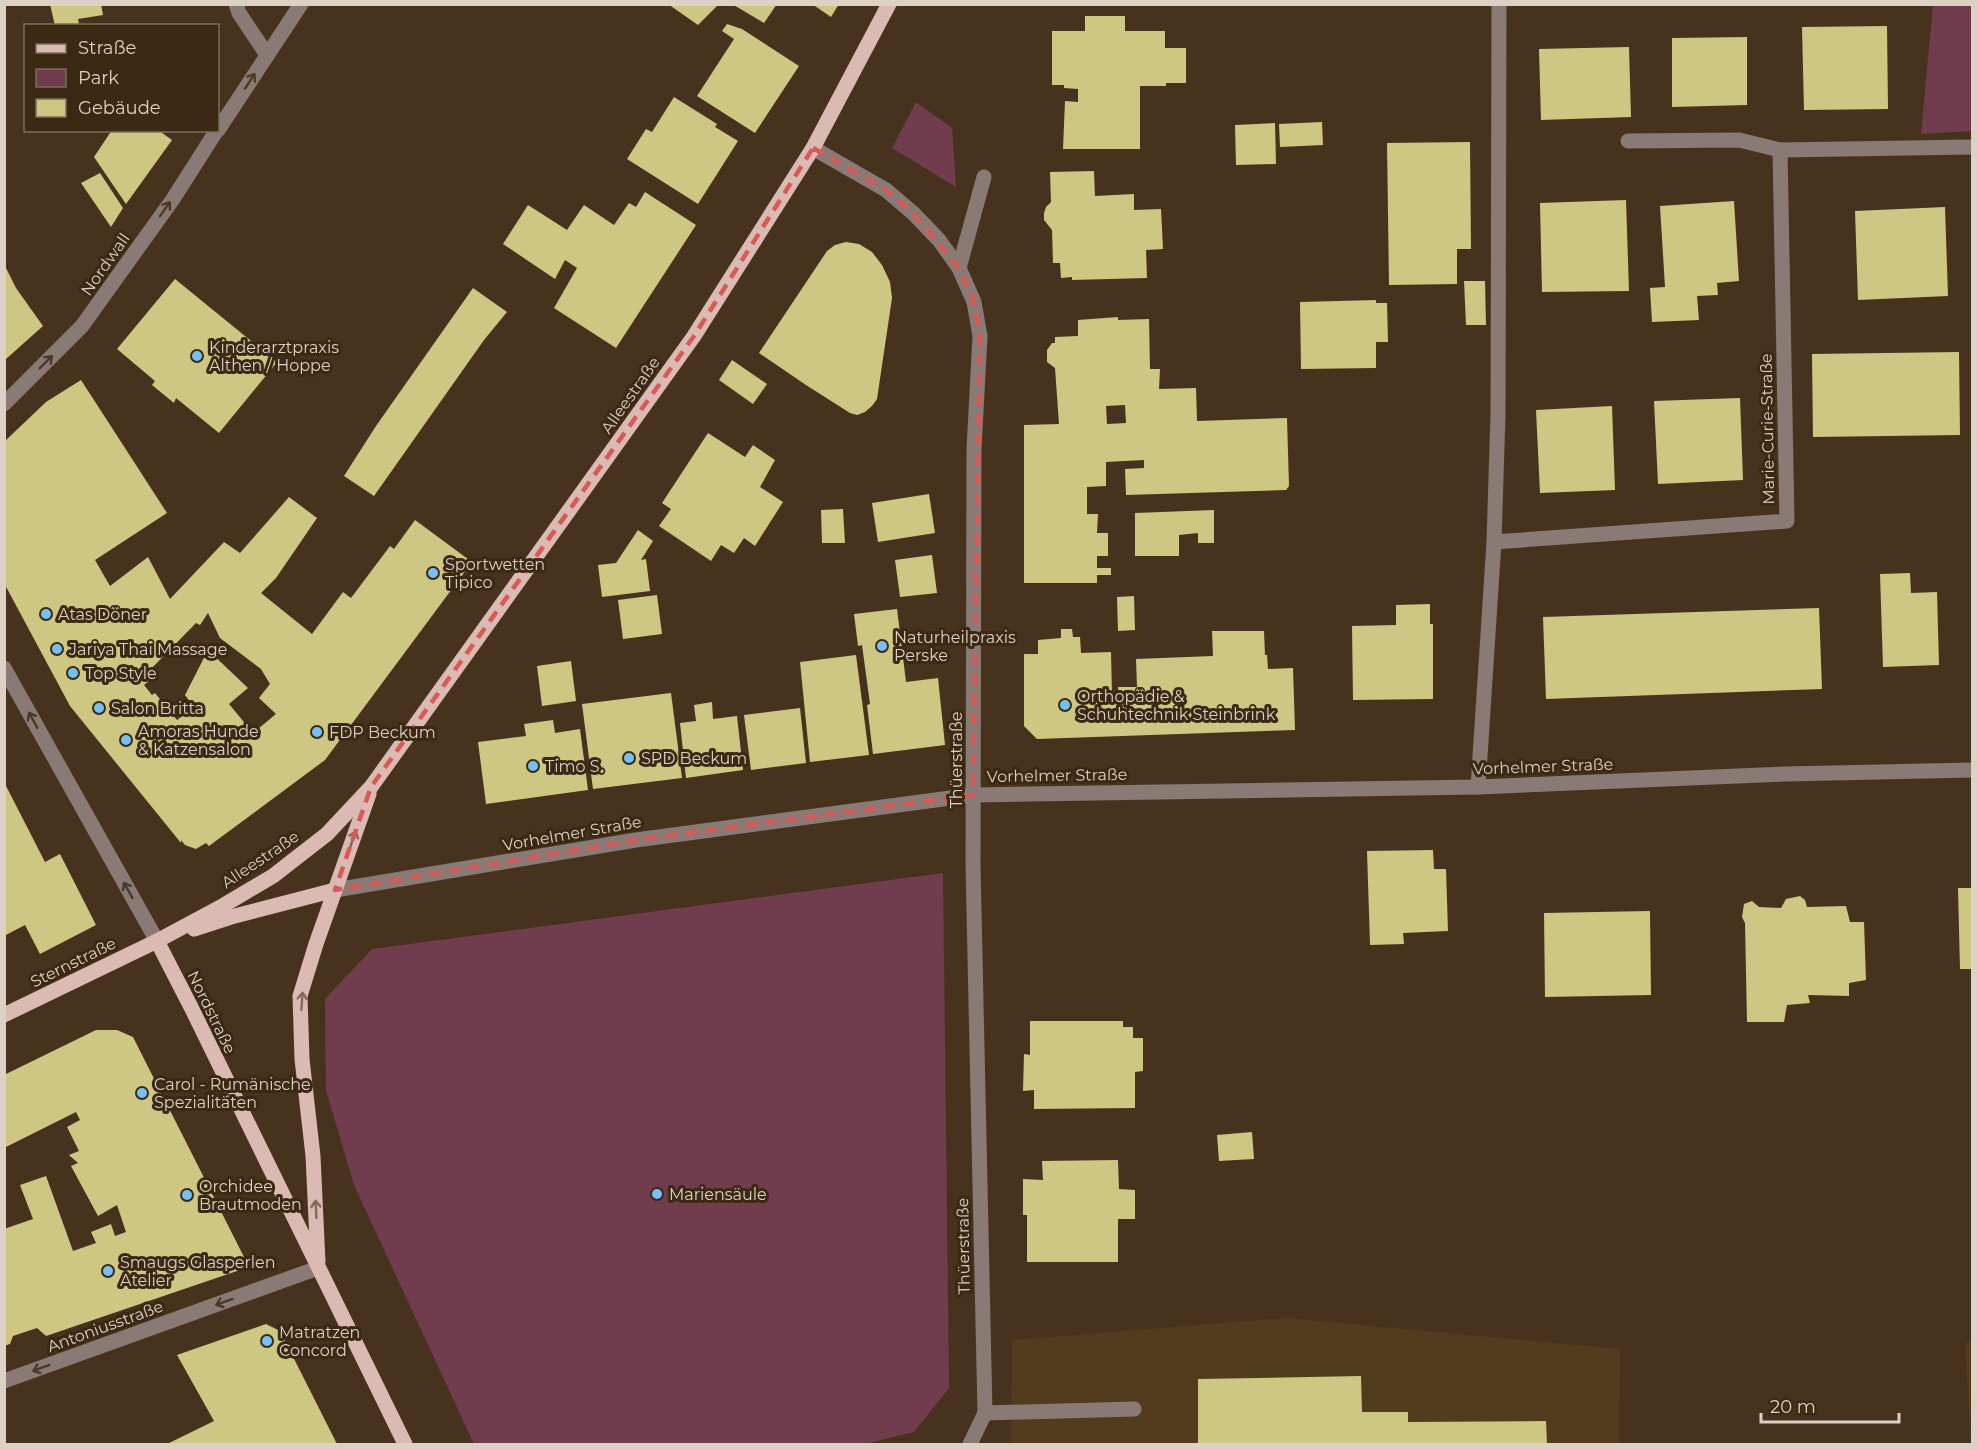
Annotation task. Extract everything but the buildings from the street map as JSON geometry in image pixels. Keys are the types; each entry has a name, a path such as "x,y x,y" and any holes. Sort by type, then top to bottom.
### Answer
{"main road":[{"name":"Alleestraße","path":"157,941 273,876 327,834 371,788 694,336 813,148 889,4"},
{"name":"Alleestraße","path":"318,1268 313,1156 302,1059 300,996 371,788"},
{"name":"Vorhelmer Straße","path":"157,941 231,917 335,890"},
{"name":"Sternstraße","path":"4,1015 157,941"},
{"name":"Nordstraße","path":"157,941 405,1444"}],"street":[{"path":"236,4 239,14 267,55"},
{"name":"Nordwall","path":"219,127 301,4"},
{"path":"1478,787 1494,542 1498,414 1499,4"},
{"name":"Nordwall","path":"4,404 82,326 173,199 216,132"},
{"path":"1628,141 1739,140 1780,150 1972,147"},
{"name":"Thüerstraße","path":"813,148 886,190 939,240 959,268 974,302 980,336 974,449 974,795 985,1413 970,1444"},
{"name":"Marie-Curie-Straße","path":"1494,542 1787,521 1780,150"},
{"path":"959,268 984,177"},
{"name":"Nordstraße","path":"4,668 157,941"},
{"name":"Vorhelmer Straße","path":"335,890 636,840 974,795 1478,787 1786,774 1972,770"},
{"name":"Antoniusstraße","path":"4,1381 318,1268"},
{"path":"985,1413 1134,1409"}],"highlighted area":[{"path":"813,148 886,190 913,213 959,268 974,302 980,336 973,795 636,840 335,890 371,787 694,336"}],"shaded area":[{"path":"1286,1318 1620,1349 1619,1444 1011,1444 1012,1340"},
{"path":"1972,1339 1972,1444 1971,1444 1965,1344"}],"green space":[{"path":"1933,5 1972,5 1972,131 1921,134"},
{"path":"916,102 952,128 956,187 892,148"},
{"path":"943,873 949,1388 914,1432 865,1444 474,1444 354,1185 326,1090 325,999 372,949"}],"place":[{"name":"Kinderarztpraxis Althen / Hoppe","path":"197,356"},
{"name":"Sportwetten Tipico","path":"433,573"},
{"name":"Atas Döner","path":"46,614"},
{"name":"Naturheilpraxis Perske","path":"882,646"},
{"name":"Jariya Thai Massage","path":"57,649"},
{"name":"Top Style","path":"73,673"},
{"name":"Orthopädie & Schuhtechnik Steinbrink","path":"1065,705"},
{"name":"Salon Britta","path":"99,708"},
{"name":"FDP Beckum","path":"317,732"},
{"name":"Amoras Hunde & Katzensalon","path":"126,740"},
{"name":"SPD Beckum","path":"629,758"},
{"name":"Timo S.","path":"533,766"},
{"name":"Carol - Rumänische Spezialitäten","path":"142,1093"},
{"name":"Mariensäule","path":"657,1194"},
{"name":"Orchidee Brautmoden","path":"187,1195"},
{"name":"Smaugs Glasperlen Atelier","path":"108,1271"},
{"name":"Matratzen Concord","path":"267,1341"}]}
